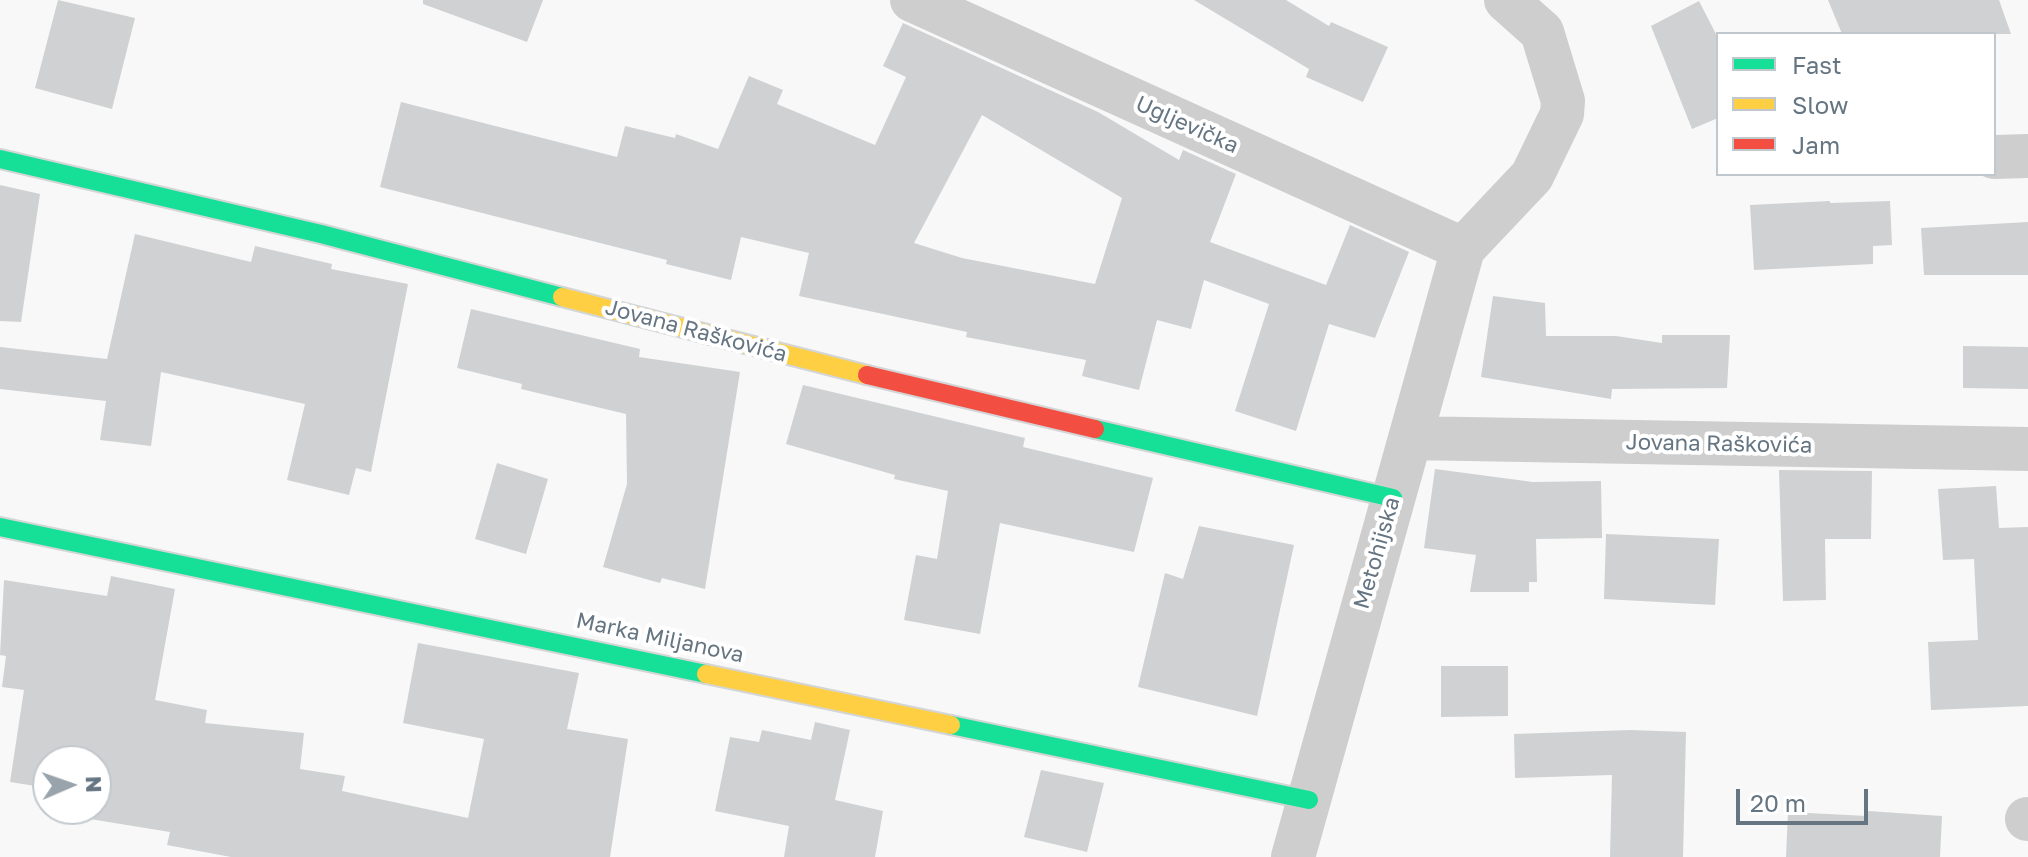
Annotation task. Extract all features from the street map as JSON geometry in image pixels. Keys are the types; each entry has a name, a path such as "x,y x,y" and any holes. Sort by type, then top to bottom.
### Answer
{"street":[{"name":"Ugljevička","path":"912,0 1463,249"},
{"path":"1463,249 1532,176 1562,114 1563,101 1542,32 1506,0"},
{"path":"1996,157 2028,156"},
{"name":"Jovana Raškovića","path":"0,159 321,234 884,380 1393,498"},
{"name":"Metohijska","path":"1293,857 1463,249"},
{"name":"Jovana Raškovića","path":"1410,438 2028,449"},
{"name":"Marka Miljanova","path":"0,527 1309,800"}],"building":[{"path":"58,0 135,18 112,109 35,88"},
{"path":"423,0 543,0 527,42 423,4"},
{"path":"1194,0 1286,0 1329,26 1331,22 1388,47 1363,102 1306,77 1309,69"},
{"path":"1828,0 1999,0 2011,34 1996,32 1841,32"},
{"path":"1699,1 1716,34 1716,119 1692,129 1651,26"},
{"path":"903,23 1098,112 1179,160 1183,150 1236,174 1210,242 1326,285 1350,225 1409,252 1375,338 1329,324 1296,431 1235,411 1269,304 1204,280 1191,329 1157,320 1139,390 1082,376 1086,360 966,337 967,332 799,296 809,253 741,237 731,280 666,264 667,260 380,187 401,102 617,157 625,126 675,138 676,134 718,149 749,76 783,90 777,104 875,145 906,77 883,66","holes":["982,115 1122,198 1095,284 962,258 914,243"]},
{"path":"0,185 40,194 21,322 0,321"},
{"path":"1890,201 1892,245 1873,246 1873,264 1754,270 1750,205"},
{"path":"2028,222 2028,275 1924,275 1921,228"},
{"path":"135,234 251,262 255,246 332,264 331,269 408,284 371,472 356,468 349,495 287,480 305,404 161,372 151,446 100,440 106,401 0,389 0,347 107,359"},
{"path":"1493,296 1545,303 1546,336 1616,336 1662,343 1662,335 1730,335 1727,388 1612,389 1611,399 1481,377"},
{"path":"471,309 640,349 639,357 740,372 705,589 662,578 660,583 603,567 627,484 626,414 521,389 522,384 457,368"},
{"path":"1963,346 2028,347 2028,389 1963,388"},
{"path":"803,385 1025,438 1023,447 1153,478 1134,552 1000,523 980,634 904,620 916,555 937,559 948,491 894,479 895,475 786,444"},
{"path":"497,463 548,479 526,554 475,539"},
{"path":"1435,469 1533,482 1601,481 1602,538 1536,539 1537,582 1529,582 1529,592 1470,592 1476,555 1424,548"},
{"path":"1779,470 1872,471 1871,539 1825,539 1826,600 1783,601"},
{"path":"1996,486 1999,528 2028,527 2028,706 1931,710 1928,642 1978,640 1974,559 1943,560 1938,489"},
{"path":"1199,526 1294,545 1257,716 1138,687 1165,573 1183,579"},
{"path":"1606,534 1719,539 1715,605 1604,599"},
{"path":"111,576 175,589 155,700 207,710 205,723 304,733 300,769 345,776 342,791 468,818 484,739 403,723 418,643 579,673 567,729 628,739 610,857 231,857 167,845 170,832 112,823 112,745 32,745 32,785 10,782 24,690 2,687 6,656 0,655 4,580 107,596"},
{"path":"1441,666 1508,666 1508,716 1441,717"},
{"path":"815,722 850,730 835,800 883,811 875,857 784,857 789,826 715,811 730,737 759,742 762,730 811,740"},
{"path":"1630,730 1686,732 1683,857 1610,857 1612,775 1515,778 1514,734"},
{"path":"1041,770 1104,783 1087,852 1024,837"},
{"path":"1868,811 1942,816 1940,857 1786,857 1788,812 1867,816"}],"traffic: fast":[{"path":"0,159 321,234 562,297"},
{"path":"1095,429 1393,498"},
{"path":"0,527 706,674"},
{"path":"951,725 1309,800"}],"traffic: slow":[{"path":"562,297 867,375"},
{"path":"706,674 951,725"}],"traffic: jam":[{"path":"867,375 1095,429"}]}
